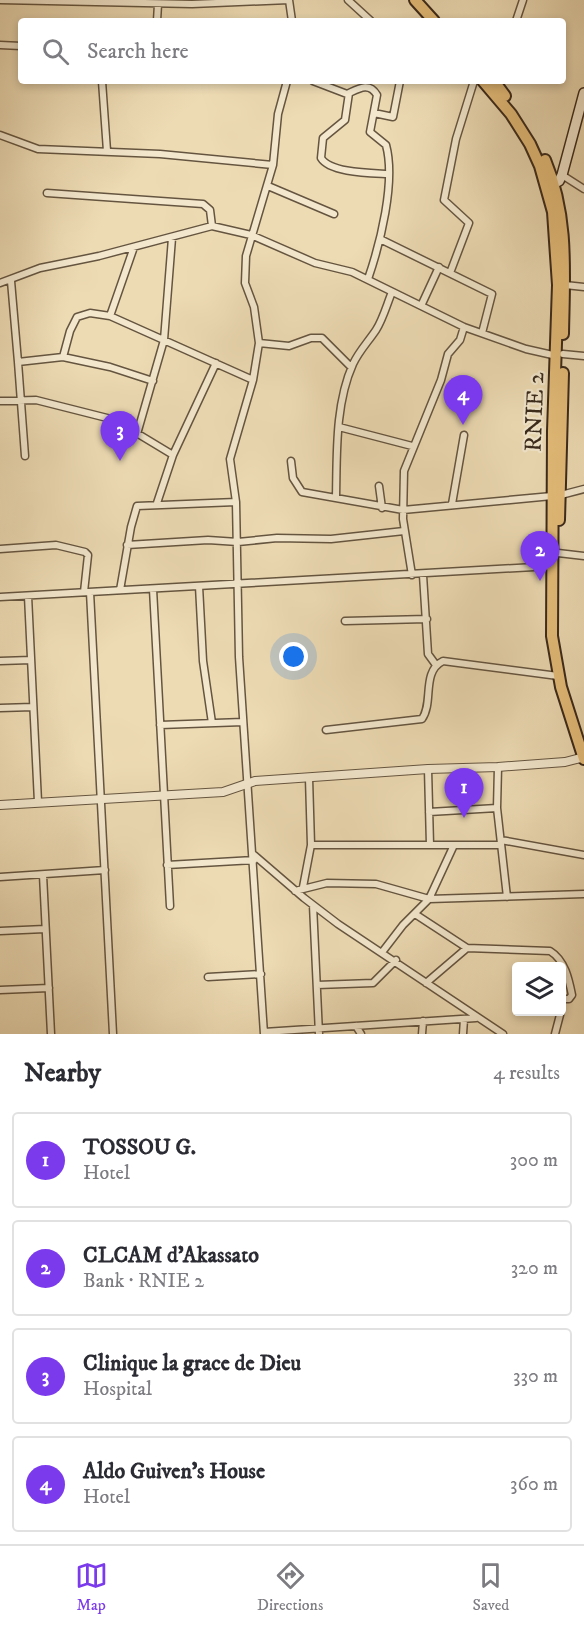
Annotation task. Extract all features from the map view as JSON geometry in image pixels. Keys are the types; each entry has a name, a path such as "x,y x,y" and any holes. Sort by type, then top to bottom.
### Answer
{"highway":[{"path":"415,0 431,18"},
{"path":"425,0 440,18"},
{"name":"RNIE 2","path":"486,84 512,114 530,144 561,211 565,285 552,566 552,636 558,676 584,758"},
{"name":"RNIE 2","path":"496,84 534,138 550,186 555,233 560,355"},
{"name":"RNIE 2","path":"556,495 560,654 567,694 584,739"}],"main road":[{"path":"550,186 562,175 584,93"}],"street":[{"path":"0,0 220,2 289,0 292,18"},
{"path":"348,0 368,18"},
{"path":"517,18 523,0"},
{"path":"158,18 161,2"},
{"path":"0,45 18,46"},
{"path":"102,84 107,151"},
{"path":"286,84 278,114 273,165 251,235 244,273 254,307 260,343 253,380 230,454 236,502 238,542 236,584 243,722 249,782 264,1033 319,1031 356,1026 476,1018"},
{"path":"319,84 332,90 349,93 361,87 372,89 377,95 370,132 386,145 388,174 380,239 368,279"},
{"path":"374,112 394,116 399,84"},
{"path":"450,273 469,223 446,205 444,200 456,139 473,84"},
{"path":"349,93 345,120 323,138 321,158 326,164 345,170 388,174"},
{"path":"0,135 38,149 107,151 273,165"},
{"path":"562,175 584,189"},
{"path":"268,186 334,214"},
{"path":"47,193 203,204 210,210 212,226"},
{"path":"0,283 39,268 172,238 212,226 251,235 315,263 368,279 464,327 526,349 560,355 584,356"},
{"path":"137,434 164,340 172,238"},
{"path":"380,239 492,294 482,333"},
{"path":"110,316 134,247"},
{"path":"421,306 439,267"},
{"path":"10,281 25,456"},
{"path":"565,285 584,287"},
{"path":"336,496 343,393 351,367 360,350 378,327 392,292"},
{"path":"63,357 70,331 77,317 90,313 110,316 253,380"},
{"path":"412,575 404,531 402,484 412,446 441,380 448,354 460,340 464,327"},
{"path":"260,343 289,346 310,339 322,339 351,367"},
{"path":"18,362 63,357 110,367 153,381"},
{"path":"157,503 173,455 216,363"},
{"path":"0,401 46,402 114,420 173,455"},
{"path":"339,427 412,446"},
{"path":"452,504 464,435"},
{"path":"291,461 293,478 302,492 336,496 382,508 403,510 556,495 584,489"},
{"path":"379,486 382,508"},
{"path":"120,590 127,545 137,506 157,503 236,502"},
{"path":"127,545 208,540 238,542 277,538 338,538 404,531"},
{"path":"0,549 56,545 86,552 88,555 87,592 101,799 113,1034"},
{"path":"558,553 584,556"},
{"path":"0,597 552,566"},
{"path":"423,575 428,654 436,665"},
{"path":"199,586 203,661 212,723"},
{"path":"153,589 170,906"},
{"path":"28,596 38,802"},
{"path":"345,621 427,619"},
{"path":"0,662 31,660"},
{"path":"326,730 422,718 426,711 429,681 436,665 444,661 558,676"},
{"path":"0,708 33,706"},
{"path":"160,725 243,722"},
{"path":"0,805 223,792 249,782 428,769 498,767 565,762 584,758"},
{"path":"498,767 497,808 507,897"},
{"path":"428,769 430,845"},
{"path":"303,887 311,845 309,778"},
{"path":"429,812 497,808"},
{"path":"311,845 454,845 501,842 584,855"},
{"path":"383,951 429,899 454,845"},
{"path":"167,865 254,857 313,905 396,960 476,1018 503,1034"},
{"path":"0,877 105,870"},
{"path":"43,874 51,1034"},
{"path":"295,891 303,887 327,883 375,884 429,899 584,894"},
{"path":"313,905 319,1031"},
{"path":"415,914 467,948 550,951 561,962"},
{"path":"0,931 45,929"},
{"path":"426,983 467,948"},
{"path":"317,985 373,983 396,960"},
{"path":"566,973 572,995 566,998"},
{"path":"208,977 261,974"},
{"path":"0,990 49,988"},
{"path":"555,1034 560,1016"},
{"path":"463,1034 464,1019"},
{"path":"422,1034 423,1021"},
{"path":"356,1026 361,1034"}],"place":[{"name":"Aldo Guiven's House","path":"463,425"},
{"name":"Clinique la grace de Dieu","path":"120,461"},
{"name":"CLCAM d'Akassato","path":"540,581"},
{"name":"TOSSOU G.","path":"464,818"}]}
